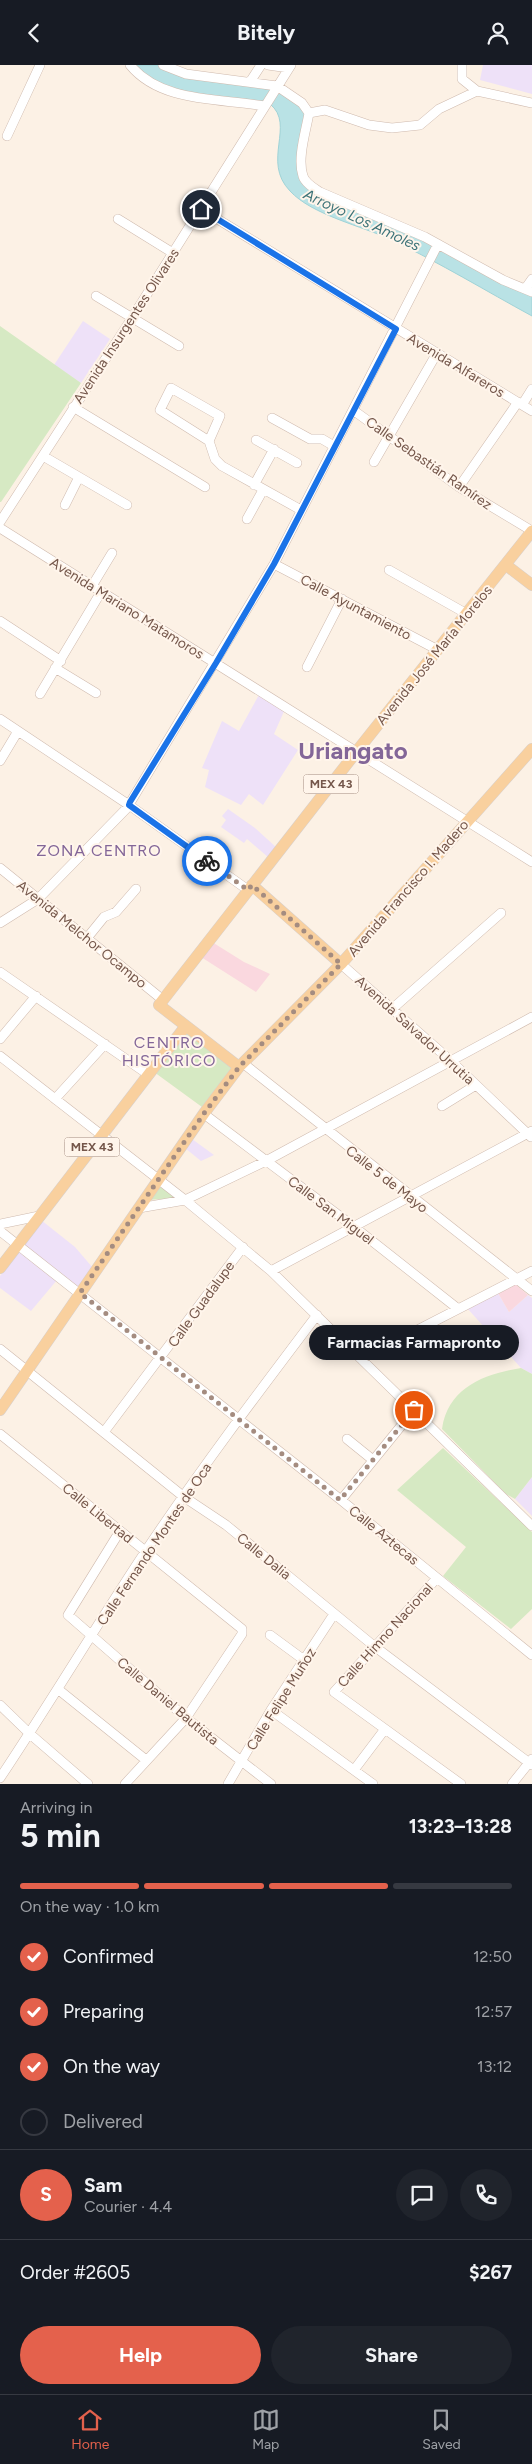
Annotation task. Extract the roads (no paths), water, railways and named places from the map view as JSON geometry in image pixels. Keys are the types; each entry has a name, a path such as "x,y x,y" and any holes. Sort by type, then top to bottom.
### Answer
{"main road":[{"name":"MEX 43","path":"506,565 532,531"},
{"path":"506,565 532,585"},
{"name":"Avenida José María Morelos","path":"161,1002 357,751 506,565"},
{"name":"Avenida Francisco I. Madero","path":"1,1406 204,1114 242,1065 341,964 532,749"},
{"name":"Avenida Salvador Urrutia","path":"250,888 341,964"},
{"path":"161,1002 185,1027 242,1065"},
{"name":"MEX 43","path":"0,1267 185,1027"}],"street":[{"path":"7,136 40,65"},
{"path":"130,65 149,82 177,94 265,105"},
{"path":"163,65 276,87 302,103 309,113 302,160 303,177 310,185 320,192 438,245 528,291 532,279"},
{"path":"250,82 261,65"},
{"path":"268,65 290,66"},
{"path":"462,65 462,79 477,91 532,103"},
{"path":"276,87 290,66"},
{"name":"Avenida Insurgentes Olivares","path":"0,522 132,318 276,87"},
{"path":"309,113 325,110 369,125 392,129 420,125 439,109 477,91"},
{"name":"Avenida Alfareros","path":"201,209 532,411"},
{"path":"118,219 173,253"},
{"path":"0,923 38,899 129,805 274,564 438,245"},
{"path":"96,296 179,346"},
{"path":"374,462 436,353"},
{"path":"209,441 220,416 171,388 160,410 209,441 215,459 222,466 301,511"},
{"path":"459,487 532,389"},
{"path":"73,407 205,487"},
{"name":"Calle Sebastián Ramírez","path":"353,410 459,487 532,531"},
{"path":"272,419 310,439 322,439 334,446"},
{"path":"256,440 297,463"},
{"path":"254,485 274,449"},
{"path":"43,455 128,505"},
{"path":"65,505 79,477"},
{"path":"247,519 263,490"},
{"name":"Avenida Mariano Matamoros","path":"0,528 532,862"},
{"path":"92,586 112,553"},
{"name":"Calle Ayuntamiento","path":"274,564 438,650"},
{"path":"389,571 467,614"},
{"path":"40,693 102,592"},
{"path":"307,667 342,599"},
{"path":"0,621 96,693"},
{"path":"0,719 250,888"},
{"path":"0,761 18,731"},
{"name":"Avenida Melchor Ocampo","path":"0,868 161,1002"},
{"path":"86,938 104,917 116,912 136,889"},
{"path":"392,1009 501,913"},
{"name":"Avenida Salvador Urrutia","path":"341,964 531,1135"},
{"path":"0,972 149,1075"},
{"path":"0,1039 36,997"},
{"path":"139,1208 185,1200 266,1161 532,1017"},
{"path":"55,1099 105,1044"},
{"path":"0,1056 185,1200 272,1271 532,1526"},
{"name":"Calle 5 de Mayo","path":"242,1065 532,1291"},
{"path":"442,1106 476,1085"},
{"name":"Calle San Miguel","path":"204,1114 353,1226 457,1308"},
{"path":"272,1271 353,1226 531,1135"},
{"path":"0,1224 39,1216"},
{"name":"Calle Aztecas","path":"0,1231 239,1419 532,1655"},
{"name":"Calle Guadalupe","path":"104,1432 243,1247"},
{"path":"362,1359 457,1308 532,1271"},
{"name":"Calle Fernando Montes de Oca","path":"0,1778 59,1689 145,1552 239,1419 317,1315"},
{"name":"Calle Dalia","path":"0,1349 184,1497 226,1525 374,1646 531,1762"},
{"path":"340,1500 414,1410"},
{"name":"Calle Libertad","path":"0,1434 242,1629 242,1633 186,1717"},
{"path":"347,1439 374,1460"},
{"name":"Calle Daniel Bautista","path":"120,1531 68,1615 186,1717 271,1784"},
{"name":"Calle Himno Nacional","path":"385,1729 334,1693 374,1646 437,1578"},
{"name":"Calle Felipe Muñoz","path":"228,1784 271,1710 334,1614"},
{"path":"270,1635 304,1660"},
{"path":"59,1689 146,1760"},
{"path":"0,1705 30,1734 88,1784"},
{"path":"271,1710 373,1784"},
{"path":"125,1784 186,1717"},
{"path":"354,1769 385,1729 462,1784"},
{"path":"512,1784 531,1762"}],"water":[{"name":"Arroyo Los Amoles","path":"134,65 161,65 249,84 287,95 301,104 307,114 300,178 532,296 532,316 410,249 324,213 299,199 282,180 278,168 280,122 277,113 270,104 216,98 180,91 148,76"}],"place":[{"name":"Farmacias Farmapronto","path":"414,1410"}],"district":[{"name":"Uriangato","path":"353,751"},
{"name":"ZONA CENTRO","path":"99,850"},
{"name":"CENTRO HISTÓRICO","path":"169,1051"}]}
